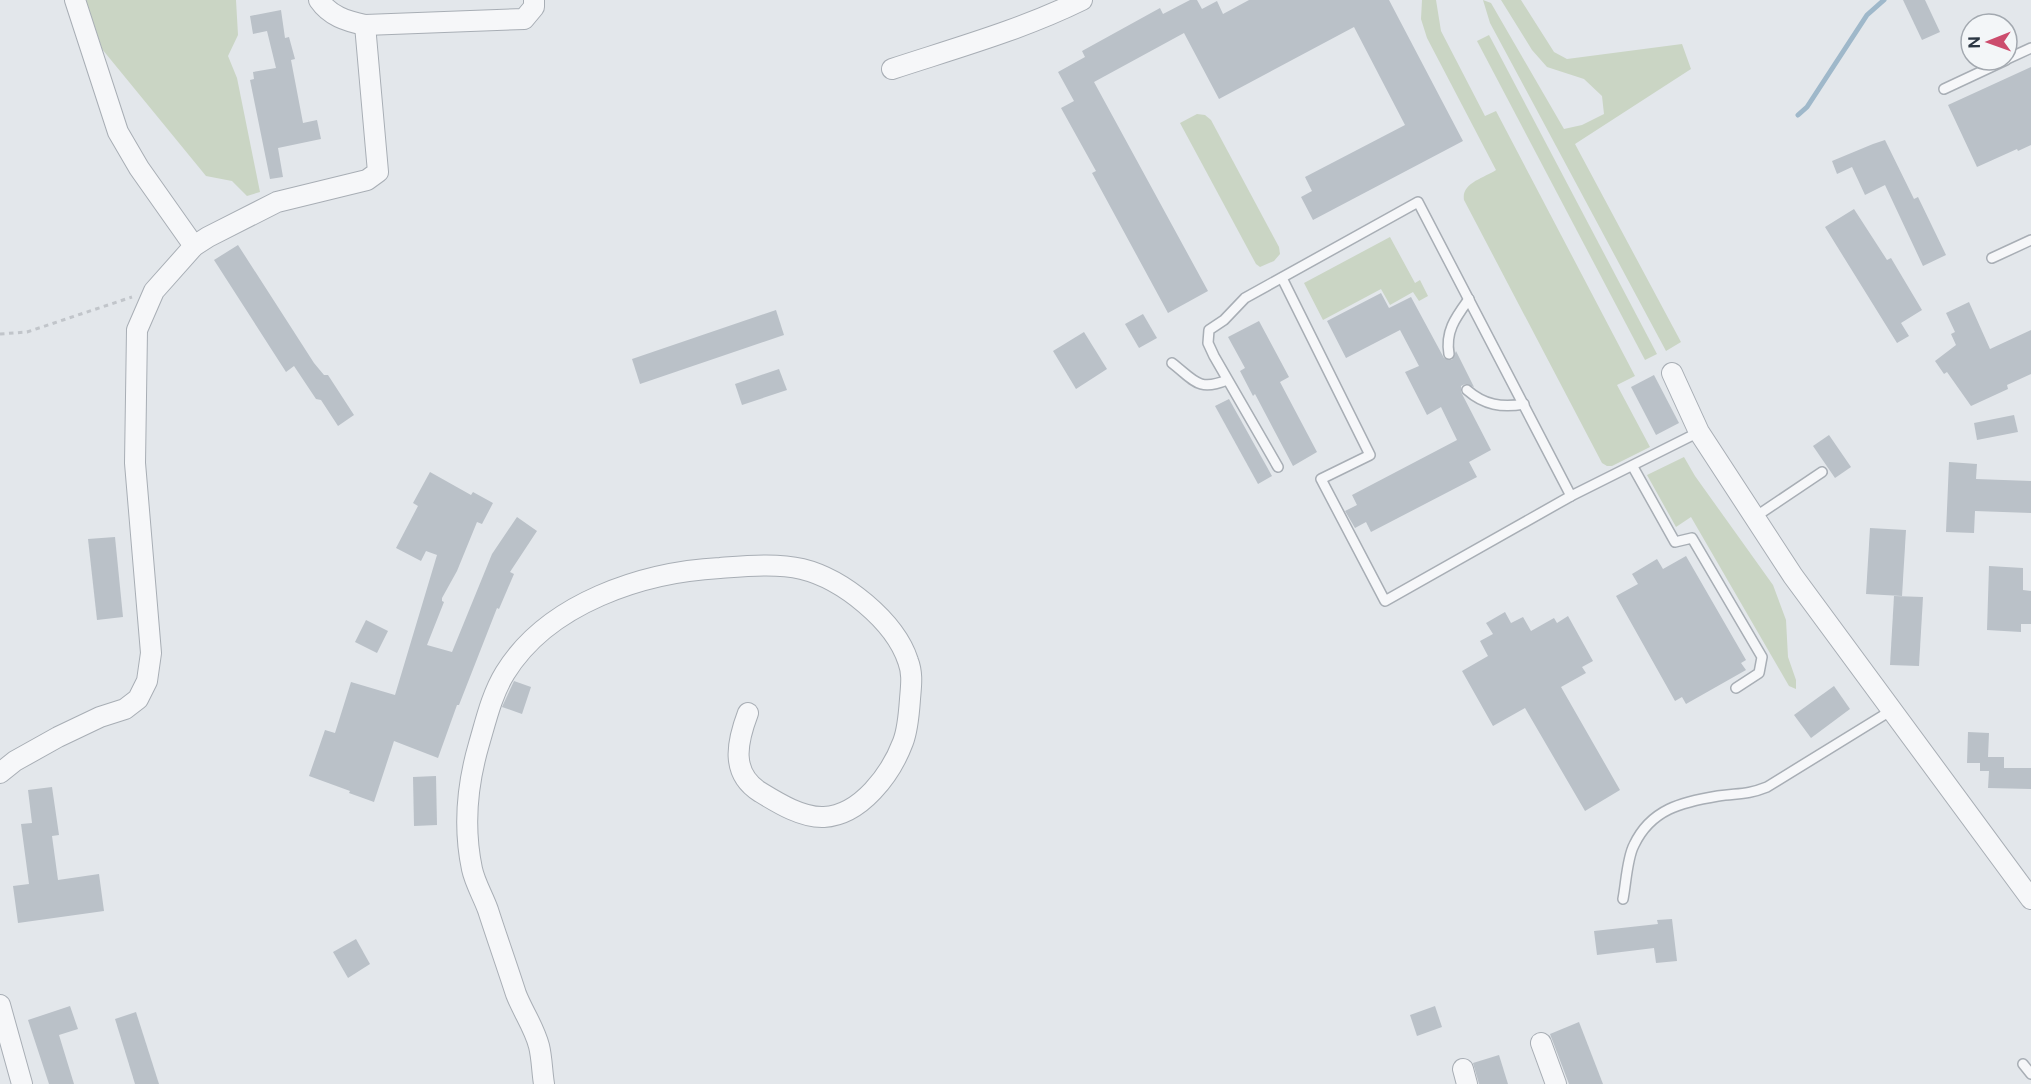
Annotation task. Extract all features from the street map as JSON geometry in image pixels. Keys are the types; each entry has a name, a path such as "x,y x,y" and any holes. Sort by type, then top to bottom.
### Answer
{"street":[{"path":"75,0 118,132 139,168 194,246"},
{"path":"320,0 326,11 365,25 524,19 534,7 534,0"},
{"path":"892,69 1009,32 1053,15 1082,0"},
{"path":"0,773 15,761 58,737 100,717 125,709 138,699 147,681 151,653 135,463 137,330 154,291 194,246 277,202 367,180 378,172 365,25"},
{"path":"1672,374 1699,432 1793,576 2031,899"},
{"path":"544,1084 539,1047 530,1020 517,996 472,871 467,825 470,774 495,692 506,671 539,634 564,615 590,600 643,579 718,568 786,567 803,569 820,575 860,598 902,646 909,663 912,678 908,720 900,749 886,775 872,790 862,800 838,815 826,817 802,814 747,783 741,773 739,746 748,713"},
{"path":"0,1005 22,1084"},
{"path":"1541,1043 1556,1084"}],"lane":[{"path":"1944,89 1980,72"},
{"path":"1278,467 1208,343 1209,330 1224,320 1245,298 1418,202 1571,496"},
{"path":"1992,258 2031,240"},
{"path":"1282,278 1370,455 1321,479 1385,601 1571,496 1699,432"},
{"path":"1449,354 1447,336 1453,321 1469,299"},
{"path":"1172,363 1200,384 1211,387 1227,380"},
{"path":"1467,390 1477,399 1498,406 1524,404"},
{"path":"1633,467 1675,542 1692,538 1762,657 1759,673 1736,688"},
{"path":"1755,517 1822,472"},
{"path":"1623,899 1633,846 1648,824 1663,811 1691,801 1724,795 1749,794 1767,787 1892,710"},
{"path":"2023,1064 2031,1074"}],"path":[{"path":"0,334 27,332 117,301 154,291"}],"green space":[{"path":"86,0 236,0 238,35 228,56 237,78 260,192 247,196 232,181 206,176 102,49"},
{"path":"1422,0 1436,0 1441,31 1485,116 1496,111 1635,376 1617,385 1650,447 1612,466 1602,463 1464,200 1466,189 1470,185 1496,170 1427,38 1421,19"},
{"path":"1483,0 1491,3 1564,129 1582,125 1604,114 1602,96 1584,79 1547,67 1532,50 1501,0 1521,0 1554,52 1567,59 1682,44 1691,69 1575,144 1681,342 1666,351 1490,23"},
{"path":"1489,35 1657,354 1645,360 1477,41"},
{"path":"1197,114 1205,115 1211,120 1279,247 1280,254 1274,261 1260,267 1256,264 1180,123"},
{"path":"1390,237 1415,283 1420,280 1428,296 1419,301 1413,292 1390,305 1381,289 1323,320 1304,283"},
{"path":"1684,457 1695,476 1773,585 1786,620 1788,657 1796,680 1796,689 1789,686 1691,517 1676,527 1647,475"}],"building":[{"path":"1190,0 1197,0 1202,9 1217,1 1223,14 1249,0 1389,0 1463,141 1313,220 1301,197 1312,191 1305,177 1405,125 1354,27 1219,99 1184,33 1094,82 1208,291 1168,313 1092,173 1096,171 1061,108 1074,101 1058,72 1085,57 1082,51 1160,8 1163,14"},
{"path":"1903,0 1925,0 1940,32 1922,40"},
{"path":"281,10 285,38 289,37 295,59 291,60 303,123 317,120 321,139 278,148 283,177 270,179 250,80 254,79 253,72 276,68 267,31 253,34 250,16"},
{"path":"2031,67 2031,145 1977,167 1948,105"},
{"path":"1885,140 1914,199 1918,197 1946,255 1923,266 1885,185 1865,195 1852,167 1837,174 1832,161"},
{"path":"1854,209 1887,260 1891,258 1922,310 1901,323 1909,336 1897,343 1825,227"},
{"path":"238,245 314,363 324,375 328,375 354,415 338,426 294,366 286,372 214,260"},
{"path":"1381,293 1389,308 1411,297 1444,358 1452,360 1456,351 1474,387 1465,384 1461,386 1461,392 1491,450 1469,462 1477,477 1371,532 1366,522 1355,528 1345,511 1357,505 1352,495 1457,440 1441,407 1427,415 1405,372 1419,366 1400,330 1346,358 1327,321"},
{"path":"1969,302 1990,349 2031,330 2031,374 2007,385 2008,389 1971,406 1947,372 1944,374 1935,361 1956,345 1951,334 1955,332 1946,313"},
{"path":"776,310 784,335 640,384 632,359"},
{"path":"1143,314 1157,338 1139,348 1125,324"},
{"path":"1259,321 1289,377 1280,382 1317,452 1293,466 1255,394 1253,396 1240,371 1245,368 1228,337"},
{"path":"1084,332 1107,369 1076,389 1053,351"},
{"path":"779,369 787,390 742,405 735,384"},
{"path":"1654,375 1679,423 1656,435 1631,387"},
{"path":"1229,399 1272,476 1258,484 1215,406"},
{"path":"2014,415 2018,432 1977,440 1974,423"},
{"path":"1829,435 1851,467 1835,478 1813,446"},
{"path":"1949,462 1977,464 1976,479 2031,481 2031,513 1975,511 1974,533 1946,532"},
{"path":"430,472 471,495 473,492 493,503 482,524 477,522 457,571 442,598 444,602 427,645 452,652 492,554 517,517 537,531 510,572 514,574 499,609 497,608 438,758 394,741 374,802 309,776 325,730 335,733 351,682 395,695 437,555 426,551 421,561 396,548 418,506 413,503"},
{"path":"1870,528 1906,530 1902,596 1866,594"},
{"path":"115,537 123,617 97,620 88,539"},
{"path":"1686,556 1746,660 1741,663 1746,670 1686,704 1682,697 1675,701 1616,596 1638,584 1632,574 1657,559 1663,569"},
{"path":"1989,566 2023,568 2023,590 2031,591 2031,624 2021,624 2021,632 1987,630"},
{"path":"1894,596 1923,597 1919,666 1890,665"},
{"path":"1505,612 1511,623 1523,617 1531,631 1554,618 1557,623 1568,616 1593,661 1582,667 1586,673 1561,687 1620,790 1585,811 1525,708 1493,726 1462,671 1488,656 1480,641 1493,634 1486,623"},
{"path":"366,620 388,631 377,653 355,642"},
{"path":"514,681 531,687 522,714 502,707"},
{"path":"1834,686 1850,709 1811,738 1794,715"},
{"path":"1968,732 1989,733 1988,757 2004,757 2004,768 2031,768 2031,789 1988,788 1989,771 1980,771 1980,763 1967,763"},
{"path":"436,776 437,825 414,826 413,777"},
{"path":"52,787 59,835 52,836 58,880 99,874 104,911 18,923 13,886 29,884 21,824 32,823 28,790"},
{"path":"1672,919 1677,961 1656,963 1654,948 1597,955 1594,931 1658,924 1657,920"},
{"path":"356,939 370,964 348,978 333,952"},
{"path":"70,1006 78,1029 59,1035 74,1084 49,1084 28,1020"},
{"path":"1435,1006 1442,1027 1417,1036 1410,1015"},
{"path":"136,1012 159,1084 135,1084 115,1019"},
{"path":"1579,1022 1603,1084 1569,1084 1550,1034"},
{"path":"1499,1055 1508,1084 1479,1084 1473,1063"}],"waterway":[{"path":"1798,115 1807,107 1867,15 1884,0"}]}
